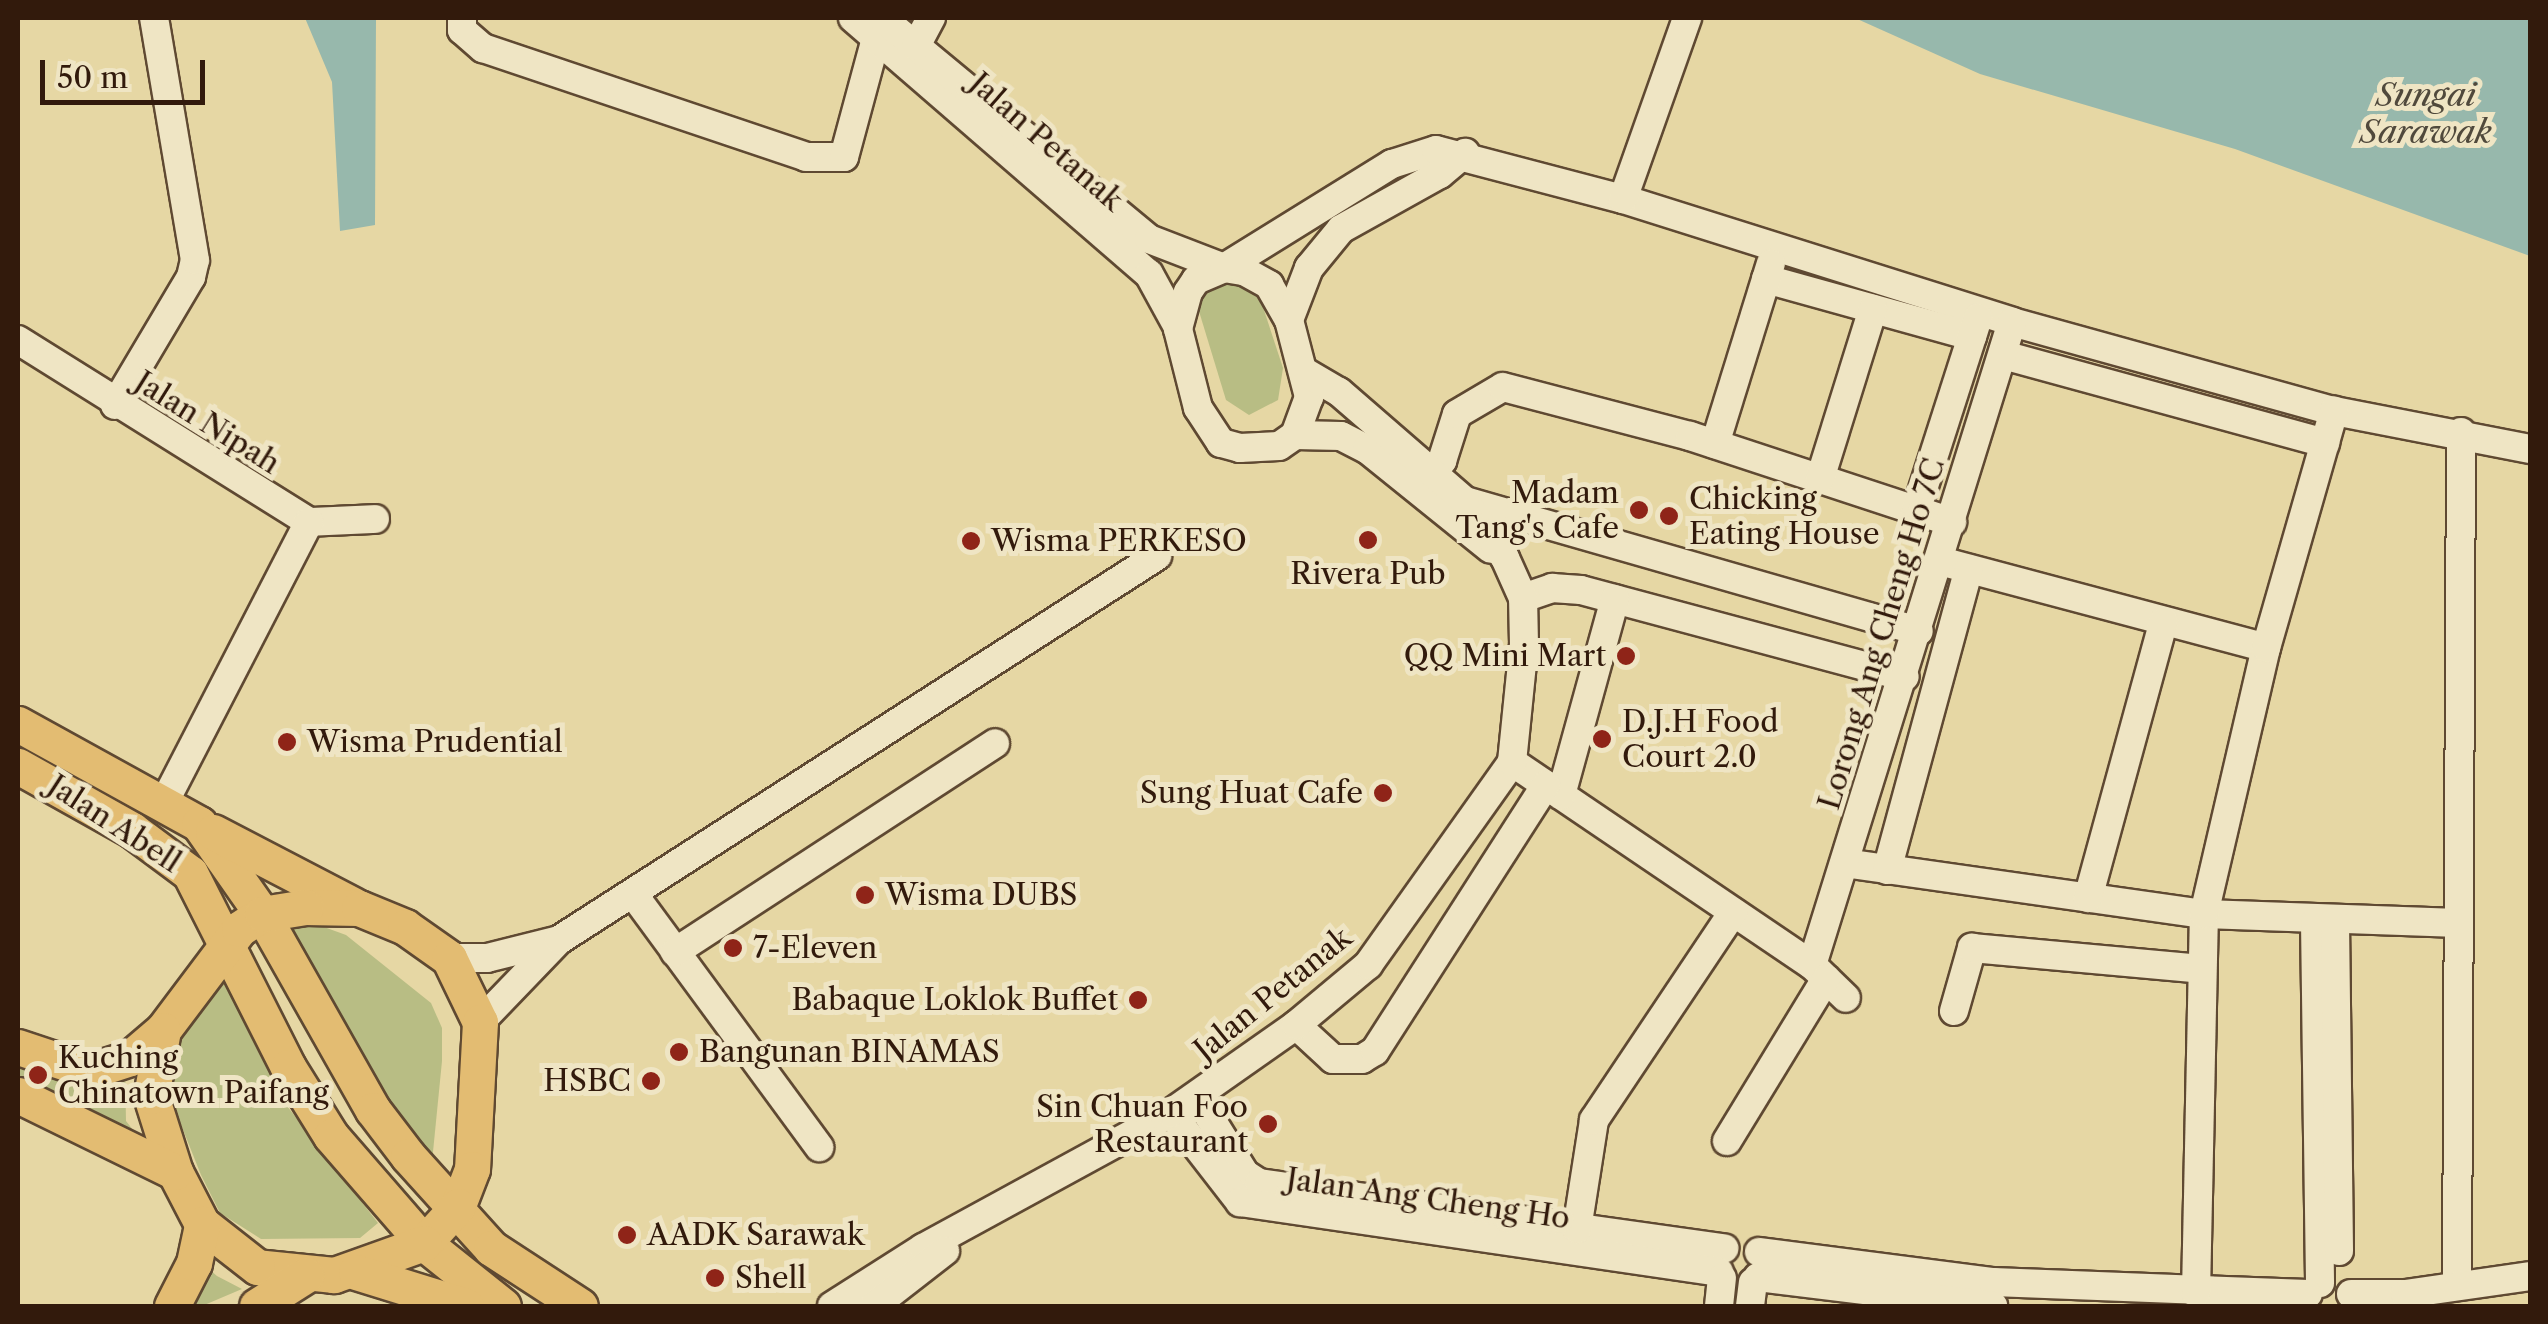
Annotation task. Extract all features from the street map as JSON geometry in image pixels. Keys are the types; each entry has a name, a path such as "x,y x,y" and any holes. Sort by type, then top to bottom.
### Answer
{"main road":[{"name":"Jalan Abell","path":"18,724 165,800 199,824 262,914 372,1110 491,1248 580,1306"},
{"name":"Jalan Abell","path":"18,766 132,830 190,872 225,947 331,1136 424,1243 503,1306"},
{"path":"164,1030 151,1096 174,1172 202,1224 257,1267 306,1275 356,1272 424,1243 458,1206 472,1169 480,1022 449,958 405,928 358,908 199,824"},
{"path":"18,1047 90,1070 130,1058 164,1030 225,947 262,914 358,908"},
{"path":"18,1094 174,1172"},
{"path":"172,1306 194,1263 202,1224"},
{"path":"356,1272 466,1306"},
{"path":"257,1306 306,1275"}],"street":[{"path":"115,405 191,277 194,260 154,18"},
{"path":"462,18 462,30 483,48 806,158 844,157 868,80 879,28"},
{"name":"Jalan Petanak","path":"853,18 916,46 1135,228 1224,268"},
{"path":"916,46 932,18"},
{"path":"1623,199 1687,18"},
{"name":"Jalan Petanak","path":"879,28 1148,274 1178,328"},
{"path":"1505,558 1451,522 1368,450 1341,436 1295,435 1256,450 1221,442 1198,408 1178,328 1196,280 1224,268 1392,164 1436,150 1464,153 1776,248 1976,324"},
{"path":"1289,320 1308,268 1341,229 1440,174 1464,153"},
{"path":"1715,444 1776,248"},
{"path":"1224,268 1269,285 1289,320 1309,397 1295,435"},
{"path":"1766,279 1873,308 1976,324 2012,322 2334,411 2460,432 2530,449"},
{"path":"1820,479 1873,308"},
{"name":"Lorong Ang Cheng Ho 7C","path":"1727,1142 1828,980 1844,863 1919,632 2012,322"},
{"path":"1916,510 1976,324"},
{"name":"Jalan Nipah","path":"18,340 115,405 309,522"},
{"path":"2002,355 2325,443"},
{"name":"Jalan Petanak","path":"832,1306 923,1248 986,1219 1171,1113 1296,1025 1368,965 1512,762 1523,699 1522,598 1505,558 1465,501 1339,392 1303,370"},
{"path":"1431,472 1442,460 1457,414 1503,387 1715,444 1952,522"},
{"path":"2196,1293 2204,914 2266,648 2334,411"},
{"path":"2458,1286 2460,432"},
{"path":"1465,501 1919,632"},
{"path":"165,800 309,522 375,520"},
{"path":"480,1022 559,940 1157,556"},
{"path":"1940,561 2266,648"},
{"path":"1888,870 1969,569"},
{"path":"1522,598 1552,588 1615,600 1905,677"},
{"path":"1296,1025 1318,1050 1348,1061 1375,1051 1554,790 1615,600"},
{"path":"2088,898 2164,621"},
{"path":"675,952 995,743"},
{"path":"1512,762 1828,980"},
{"path":"1844,863 2204,914 2325,922 2459,923"},
{"path":"634,895 819,1147"},
{"path":"1577,1229 1594,1120 1733,912"},
{"path":"2325,922 2330,1295"},
{"path":"449,958 487,958 559,940"},
{"path":"1954,1012 1972,948 2201,969"},
{"name":"Jalan Ang Cheng Ho","path":"1197,1097 1244,1174 1260,1183 1577,1229 1722,1266"},
{"name":"Jalan Ang Cheng Ho","path":"1171,1113 1240,1202 1722,1266"},
{"name":"Jalan Petanak","path":"874,1306 986,1219"},
{"path":"1719,1306 1722,1266 1740,1242 1755,1280"},
{"path":"1722,1266 1734,1286 1755,1280 1993,1282 2196,1293 2330,1295 2458,1286 2530,1276"},
{"path":"1755,1280 1993,1306"}],"green space":[{"path":"1235,277 1258,292 1283,368 1278,400 1249,415 1226,400 1198,308 1206,290"},
{"path":"313,923 346,935 431,1003 442,1028 442,1061 431,1172 400,1136 286,928"},
{"path":"223,969 287,1106 378,1223 360,1238 261,1239 220,1213 168,1092 178,1038"},
{"path":"18,1065 67,1079 125,1068 126,1121 137,1135 18,1081"},
{"path":"202,1263 242,1289 202,1306 185,1306"}],"water":[{"path":"305,18 376,18 375,225 340,231 332,82"},
{"name":"Sungai Sarawak","path":"1855,18 2530,18 2530,256 2235,149 1980,74"}],"place":[{"name":"Madam Tang's Cafe","path":"1639,510"},
{"name":"Chicking Eating House","path":"1669,516"},
{"name":"Rivera Pub","path":"1368,540"},
{"name":"Wisma PERKESO","path":"971,541"},
{"name":"QQ Mini Mart","path":"1626,656"},
{"name":"D.J.H Food Court 2.0","path":"1602,739"},
{"name":"Wisma Prudential","path":"287,742"},
{"name":"Sung Huat Cafe","path":"1383,793"},
{"name":"Wisma DUBS","path":"865,895"},
{"name":"7-Eleven","path":"733,948"},
{"name":"Babaque Loklok Buffet","path":"1138,1000"},
{"name":"Bangunan BINAMAS","path":"679,1052"},
{"name":"Kuching Chinatown Paifang","path":"38,1075"},
{"name":"HSBC","path":"651,1081"},
{"name":"Sin Chuan Foo Restaurant","path":"1268,1124"},
{"name":"AADK Sarawak","path":"627,1235"},
{"name":"Shell","path":"715,1278"}]}
